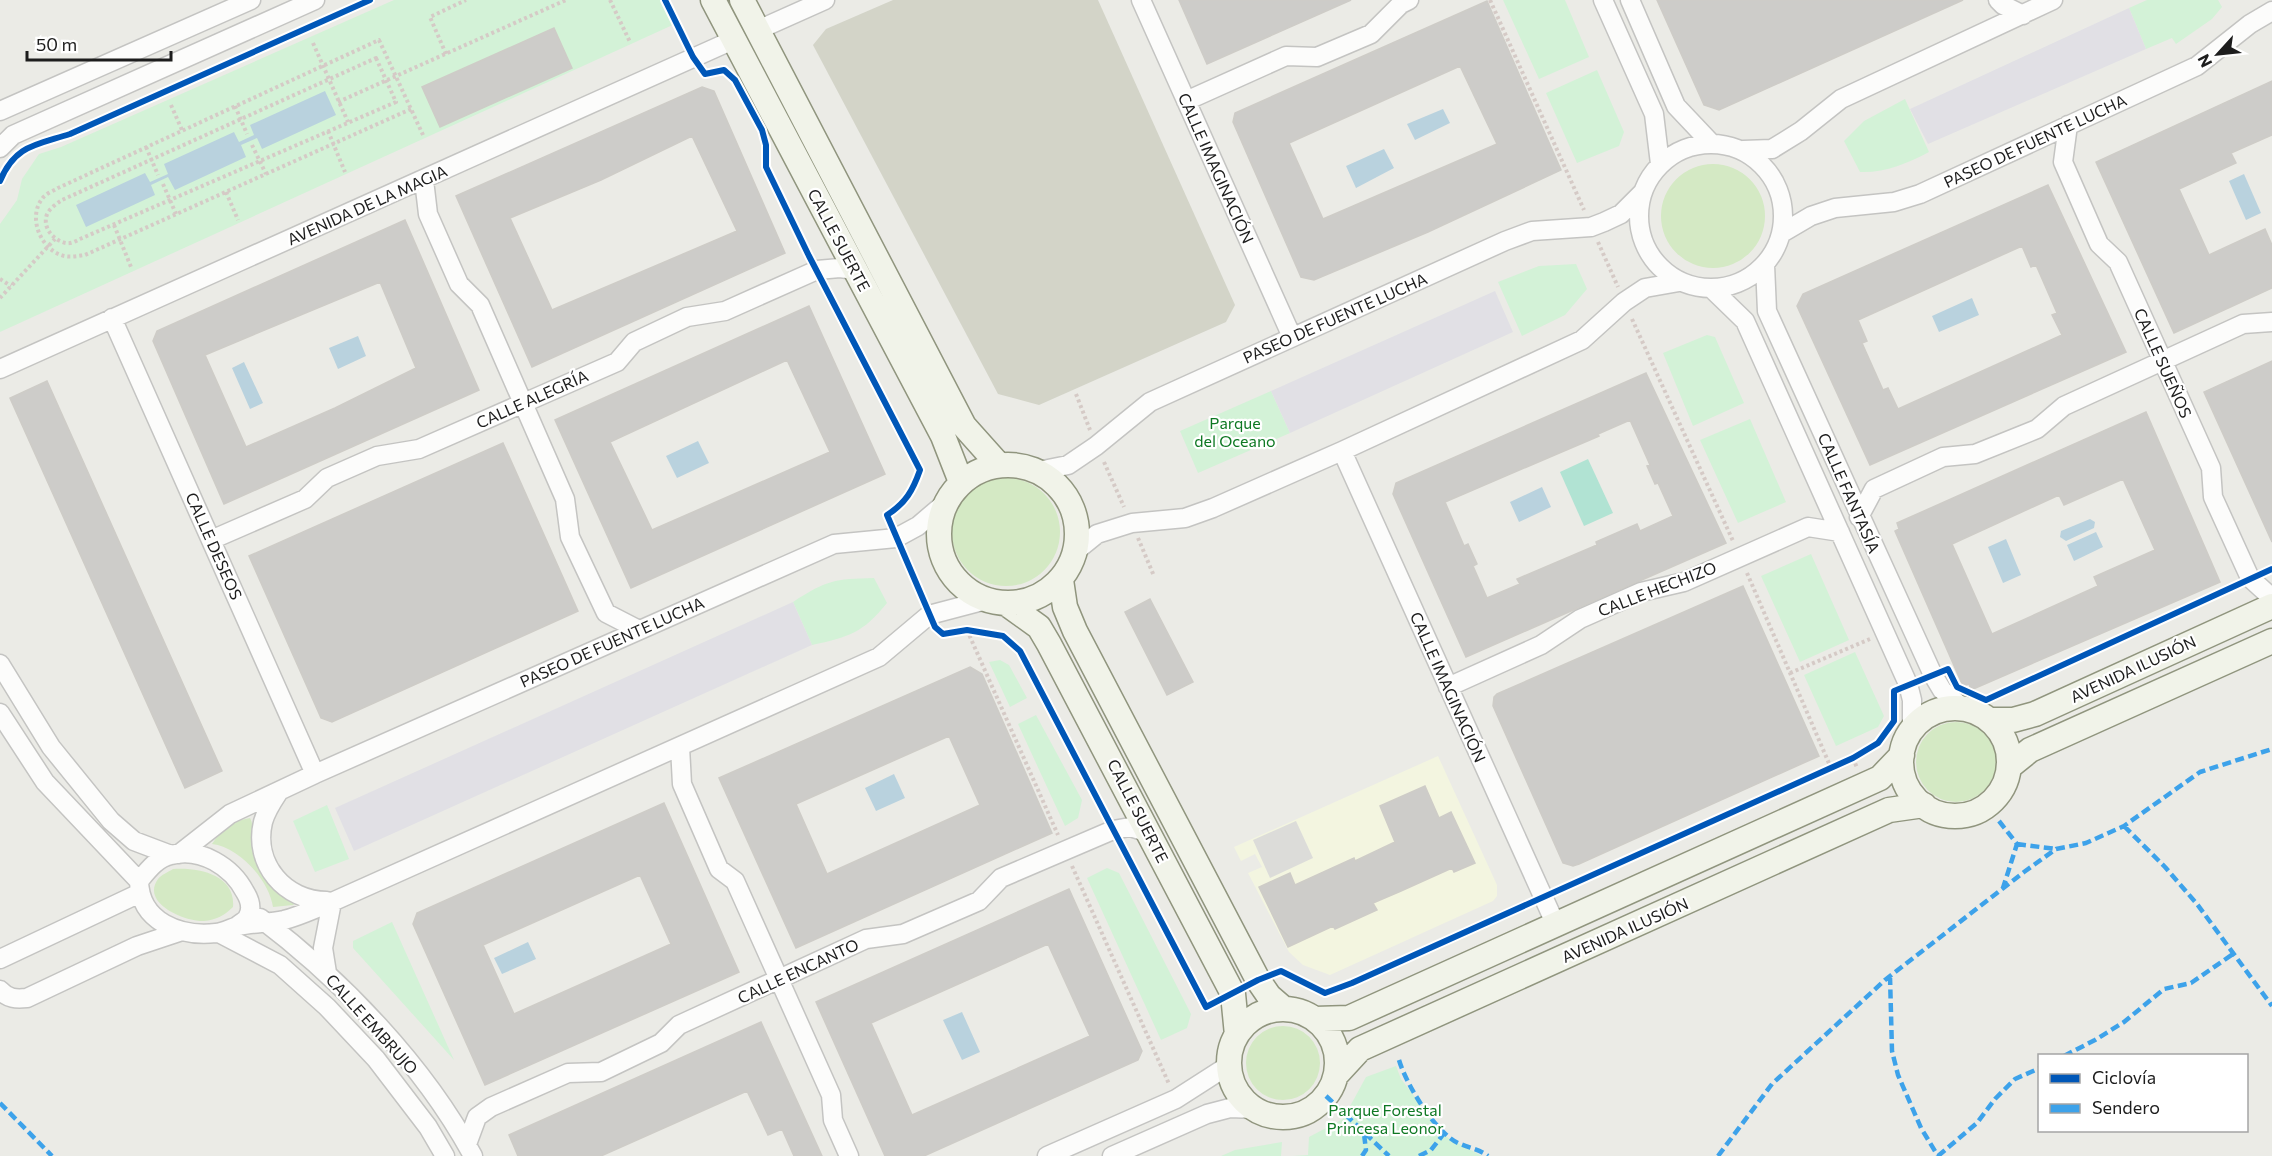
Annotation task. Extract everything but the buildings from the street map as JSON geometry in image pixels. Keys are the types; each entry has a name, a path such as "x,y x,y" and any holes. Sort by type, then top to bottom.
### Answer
{"main road":[{"name":"CALLE SUERTE","path":"713,0 943,436 961,482"},
{"name":"CALLE SUERTE","path":"742,0 964,426 998,464"},
{"path":"998,464 1018,464 1038,471 1063,490 1077,519 1076,551 1068,570 1061,580 1040,596 1024,602 996,602 960,585 943,561 938,532 945,503 961,482 978,470 998,464"},
{"name":"CALLE SUERTE","path":"1061,580 1065,607 1075,631 1150,776 1258,980 1269,996 1284,1009"},
{"name":"CALLE SUERTE","path":"996,602 1039,627 1049,644 1233,994 1237,1035"},
{"name":"AVENIDA ILUSIÓN","path":"1990,720 2013,720 2035,714 2272,606"},
{"name":"AVENIDA ILUSIÓN","path":"2009,767 2030,750 2272,641"},
{"path":"1948,708 1963,708 1990,720 2001,734 2008,750 2009,767 2005,783 1997,796 1985,807 1970,814 1938,813 1924,805 1906,783 1902,769 1905,742 1912,730 1934,712 1948,708"},
{"path":"1315,1020 1349,1018 1880,778 1902,755"},
{"name":"AVENIDA ILUSIÓN","path":"1336,1075 1360,1048 1889,810 1924,805"},
{"path":"1284,1009 1300,1012 1315,1020 1326,1030 1334,1044 1337,1059 1336,1075 1330,1091 1319,1104 1305,1113 1288,1117 1271,1116 1255,1109 1240,1095 1231,1076 1230,1054 1237,1035 1249,1021 1265,1012 1284,1009"}],"street":[{"path":"0,111 251,0"},
{"path":"0,148 13,135 315,0"},
{"path":"758,30 825,0"},
{"name":"CALLE IMAGINACIÓN","path":"1141,0 1292,336"},
{"path":"1186,101 1286,56 1317,57 1371,34 1401,4 1409,0"},
{"path":"1603,0 1654,114 1660,164"},
{"path":"1629,0 1676,106 1711,143"},
{"path":"1998,0 2023,15"},
{"path":"1743,150 1772,148 1801,131 1841,99 2054,0"},
{"name":"PASEO DE FUENTE LUCHA","path":"1782,233 1811,216 1835,208 1894,202 1920,194 2197,66 2250,24 2272,11"},
{"name":"AVENIDA DE LA MAGIA","path":"0,369 733,40"},
{"name":"CALLE SUEÑOS","path":"2068,125 2063,162 2099,244 2118,262 2211,468 2213,497 2250,578 2272,598"},
{"path":"1711,143 1726,144 1743,150 1770,172 1783,203 1782,233 1776,250 1765,265 1748,279 1731,286 1712,289 1679,282 1659,267 1645,247 1638,220 1642,193 1649,177 1660,164 1686,147 1711,143"},
{"path":"424,180 428,214 459,284 480,305 565,499 570,537 606,613 639,630"},
{"name":"PASEO DE FUENTE LUCHA","path":"1038,471 1068,465 1096,446 1150,402 1292,336 1532,231 1591,227 1621,214 1642,193"},
{"name":"CALLE FANTASÍA","path":"1765,265 1767,311 1859,517 1933,675 1942,690 1963,708"},
{"name":"CALLE ALEGRÍA","path":"211,540 305,499 327,478 377,456 419,449 617,362 634,342 687,317 725,311 817,270 840,268 855,270"},
{"path":"1076,551 1097,534 1132,523 1185,518 1342,451 1582,340 1624,302 1645,288 1679,282"},
{"name":"CALLE FANTASÍA","path":"1712,289 1745,321 1908,684 1912,700 1912,730"},
{"name":"CALLE DESEOS","path":"112,318 315,774"},
{"path":"1859,517 1874,489 1943,457 1975,454 2037,429 2064,406 2243,324 2272,322"},
{"name":"CALLE IMAGINACIÓN","path":"1342,451 1555,923"},
{"name":"PASEO DE FUENTE LUCHA","path":"175,854 230,814 315,774 834,544 896,538 918,526 945,503"},
{"name":"CALLE HECHIZO","path":"1448,687 1541,645 1580,619 1641,592 1684,582 1808,527 1840,532"},
{"path":"0,713 45,782 140,887 143,903 160,923 182,931 200,934 286,919 332,902 879,657 929,615 996,602"},
{"path":"0,664 51,747 111,821 134,841 175,854 194,855 228,868 250,900 247,919 228,930"},
{"path":"680,747 682,784 719,869 735,880 831,1095 834,1120 849,1156"},
{"path":"278,793 263,820 261,836 268,866 276,879 288,890 301,897 332,902"},
{"name":"CALLE ENCANTO","path":"470,1150 477,1117 491,1107 568,1073 601,1072 661,1043 679,1025 866,939 903,934 979,901 1001,878 1113,830 1130,827 1149,833"},
{"path":"0,959 140,887 156,861 175,854"},
{"path":"327,973 323,948 332,902"},
{"name":"CALLE EMBRUJO","path":"250,910 327,973 380,1029 414,1069 470,1150"},
{"name":"CALLE EMBRUJO","path":"228,930 280,965 327,1007 376,1059 428,1127 445,1156"},
{"path":"0,990 15,999 27,998 137,946 182,931"},
{"path":"1047,1156 1176,1099 1229,1065"},
{"path":"1112,1156 1207,1113 1230,1108 1255,1109"}],"path":[{"path":"446,54 430,16 466,0"},
{"path":"545,0 549,8"},
{"path":"338,102 566,0"},
{"path":"610,0 630,42"},
{"path":"1490,0 1832,768"},
{"path":"411,109 85,255 69,257 58,255 48,247 38,230 35,216 42,198 58,188 379,40 396,76 423,135"},
{"path":"313,43 348,122"},
{"path":"376,58 386,81 396,102 114,225 68,244 55,239 47,228 46,218 51,208 62,200 376,58"},
{"path":"171,105 182,130"},
{"path":"234,106 247,134"},
{"path":"328,131 345,172"},
{"path":"252,145 266,174"},
{"path":"146,147 158,175"},
{"path":"163,184 176,214"},
{"path":"226,192 238,220"},
{"path":"114,225 131,267"},
{"path":"0,298 55,239"},
{"path":"0,279 11,286"},
{"path":"1077,394 1096,446 1155,576"},
{"path":"959,631 976,631"},
{"path":"1790,673 1885,633"},
{"path":"1821,772 1861,753"}],"shaded area":[{"path":"893,0 1098,0 1235,305 1226,322 1039,405 998,394 813,45 826,29"},
{"path":"2129,8 2146,49 1928,144 1910,109"},
{"path":"1495,291 1513,332 1290,433 1271,391"},
{"path":"793,602 812,645 354,851 335,808"},
{"path":"1438,756 1497,885 1497,896 1493,901 1330,975 1303,965 1289,952 1248,873 1262,867 1255,854 1241,861 1234,847"},
{"path":"1296,821 1313,858 1270,878 1253,840"}],"green space":[{"path":"394,0 667,0 677,23 0,332 0,224 17,200 22,179 39,154 61,147"},
{"path":"1503,0 1565,0 1589,57 1539,79"},
{"path":"2147,0 2218,0 2222,7 2212,19 2176,44 2172,38 2146,49 2129,8"},
{"path":"1597,70 1624,132 1619,146 1577,163 1546,93"},
{"path":"1905,99 1929,152 1895,167 1860,172 1844,141 1864,121"},
{"path":"1713,164 1733,168 1750,179 1761,196 1765,216 1761,236 1750,253 1733,264 1713,268 1693,264 1676,253 1665,236 1661,216 1665,196 1676,179 1693,168"},
{"path":"1576,264 1587,289 1565,315 1522,336 1498,282 1539,266"},
{"path":"1707,335 1715,337 1744,403 1693,426 1663,353"},
{"name":"Parque del Oceano","path":"1271,391 1290,433 1198,473 1180,431"},
{"path":"1750,419 1786,502 1738,523 1700,440"},
{"path":"1588,459 1613,513 1584,526 1560,472"},
{"path":"1006,478 1027,482 1044,494 1056,511 1060,532 1056,553 1044,570 1027,582 1006,586 985,582 968,570 956,553 952,532 956,511 968,494 985,482"},
{"path":"1811,554 1849,640 1800,662 1761,576"},
{"path":"874,578 887,603 878,613 862,627 846,636 812,645 793,602 831,582"},
{"path":"1855,652 1884,716 1878,727 1836,746 1804,675"},
{"path":"1000,660 1009,665 1027,698 1010,707 989,662"},
{"path":"1036,715 1082,800 1078,818 1065,826 1018,724"},
{"path":"1956,722 1971,725 1984,734 1993,747 1996,762 1993,777 1984,790 1971,799 1956,802 1941,799 1928,790 1919,777 1916,762 1919,747 1928,734 1941,725"},
{"path":"327,805 349,859 315,872 293,821"},
{"path":"250,818 254,851 261,870 273,886 299,901 293,905 273,907 266,886 251,866 232,851 212,844 228,827"},
{"path":"1107,868 1119,873 1191,1014 1187,1028 1161,1040 1087,878"},
{"path":"173,869 204,872 222,880 229,887 233,907 220,917 204,921 196,921 168,910 160,904 155,896 154,888 159,878"},
{"path":"392,922 454,1060 353,948 353,941"},
{"path":"1283,1026 1304,1032 1314,1042 1320,1063 1314,1084 1304,1094 1283,1100 1262,1094 1252,1084 1246,1063 1252,1042 1262,1032"},
{"name":"Parque Forestal Princesa Leonor","path":"1396,1066 1401,1079 1445,1136 1482,1156 1293,1156 1308,1155 1309,1137 1343,1119 1366,1077"},
{"name":"Parque Forestal Princesa Leonor","path":"1282,1142 1281,1156 1221,1156 1235,1150"}],"water":[{"path":"325,91 336,115 262,149 257,138 241,145 246,157 175,190 168,177 151,185 155,195 86,227 76,205 145,173 150,182 168,174 164,164 234,132 239,142 254,135 250,125"},
{"path":"1443,109 1450,123 1415,140 1407,124"},
{"path":"1384,149 1394,168 1356,188 1346,166"},
{"path":"2244,174 2261,213 2246,220 2229,181"},
{"path":"1972,298 1979,315 1939,332 1932,316"},
{"path":"358,336 366,356 338,369 329,348"},
{"path":"244,362 263,403 250,409 232,368"},
{"path":"698,441 709,463 677,478 666,456"},
{"path":"1542,487 1551,507 1519,522 1510,502"},
{"path":"2090,519 2095,522 2094,528 2066,541 2060,537 2061,531"},
{"path":"2096,532 2103,547 2074,561 2067,545"},
{"path":"2006,539 2021,575 2003,583 1988,547"},
{"path":"894,774 905,798 876,811 865,788"},
{"path":"528,942 536,959 502,974 494,958"},
{"path":"962,1012 980,1052 962,1060 943,1020"}],"marked path":[{"path":"1718,1156 1772,1084 1885,980 2024,872 2056,849 2086,843 2124,826 2200,772 2272,749"},
{"path":"1999,821 2017,844 2003,888"},
{"path":"2124,826 2165,867 2197,904 2272,1006"},
{"path":"2017,844 2056,849"},
{"path":"2068,1054 2124,1022 2164,989 2191,983 2233,954"},
{"path":"1890,976 1892,1051 1898,1075 1921,1128 1938,1156"},
{"path":"1399,1060 1422,1106 1440,1129 1458,1143 1488,1156"},
{"path":"1938,1156 1977,1123 1995,1099 2015,1079 2038,1069"},
{"path":"1326,1096 1389,1156"},
{"path":"0,1103 52,1156"},
{"path":"1419,1156 1431,1150 1445,1132"},
{"path":"1362,1156 1366,1150 1364,1134"}],"cycle path":[{"path":"0,181 12,160 28,148 70,134 370,0"},
{"path":"665,0 693,57 705,74 724,70 735,80 762,130 766,145 766,167 809,256 920,470 908,496 887,515 935,627 943,634 967,630 1003,636 1020,651 1206,1007 1258,980 1281,971 1325,993 1352,983 1853,758 1878,743 1894,721 1894,691 1948,669 1957,687 1986,700 2272,569"}]}
